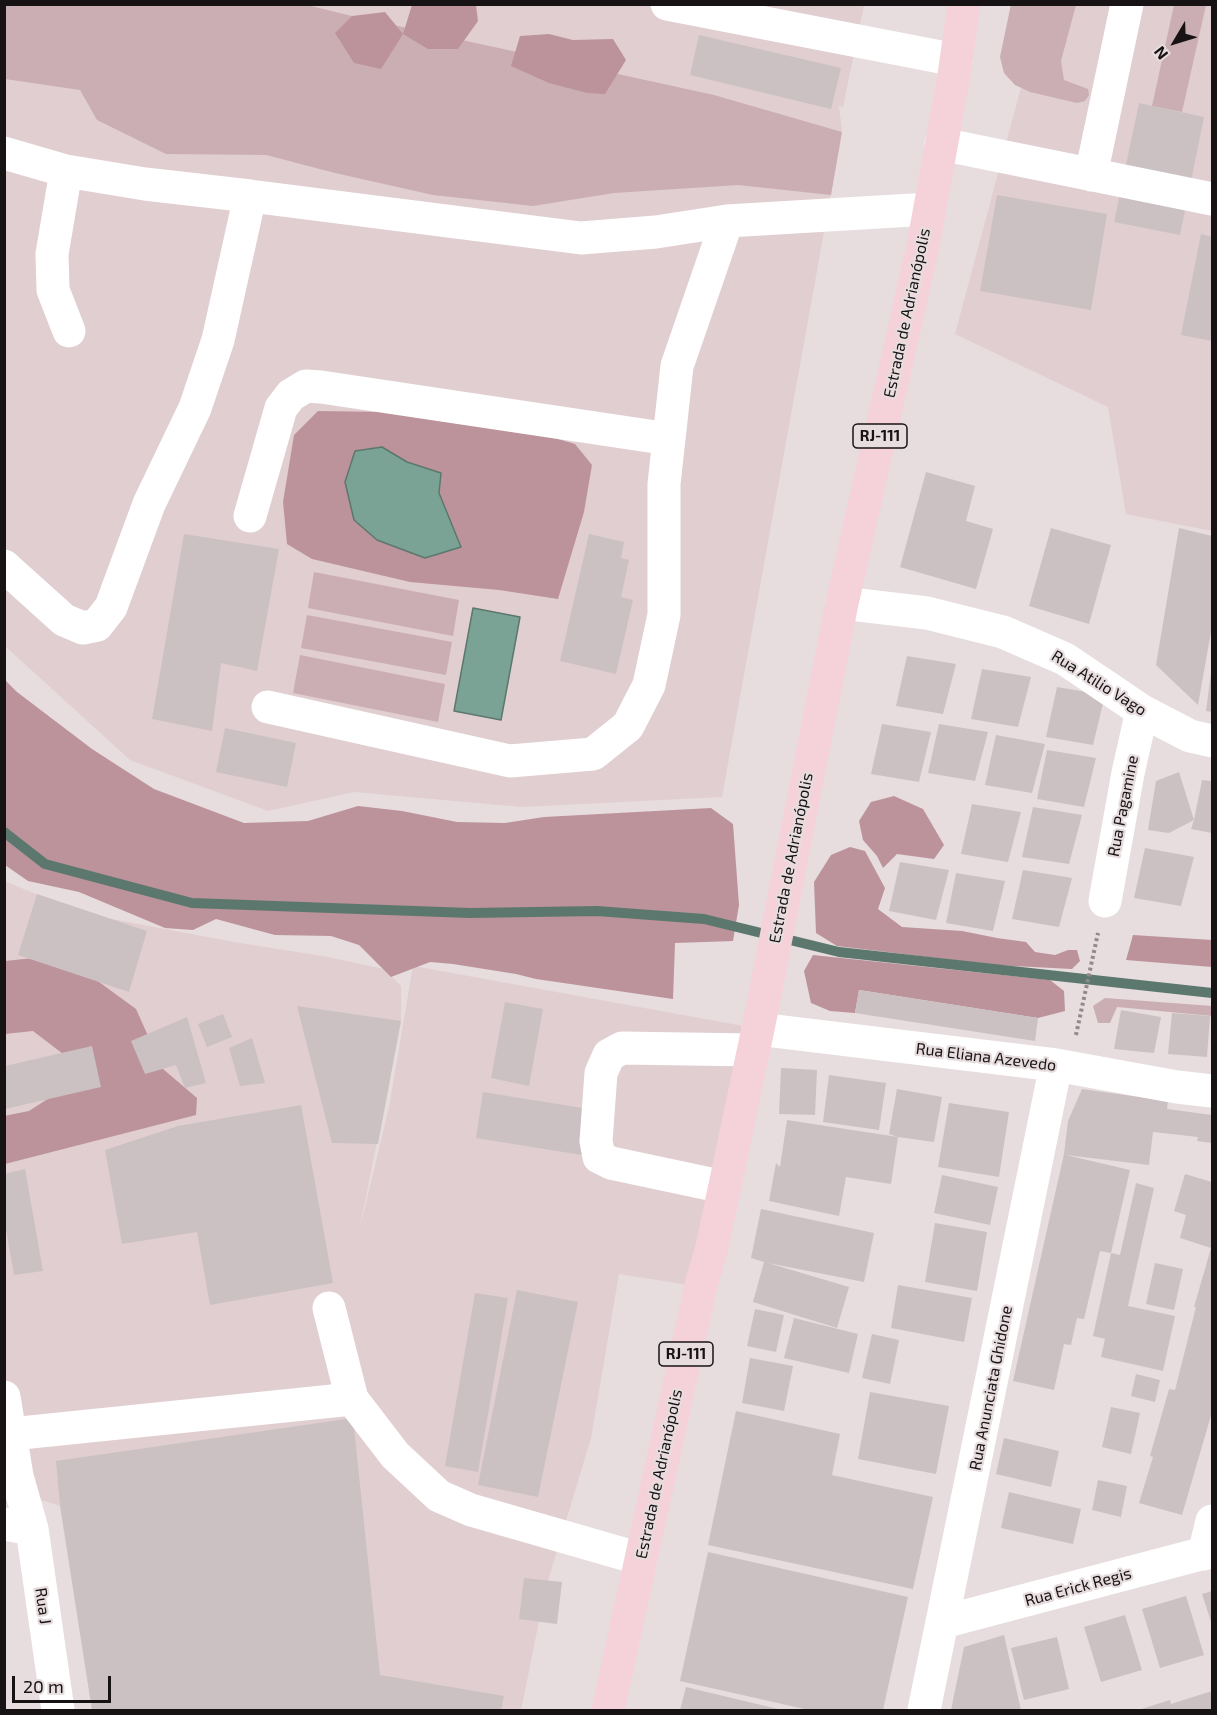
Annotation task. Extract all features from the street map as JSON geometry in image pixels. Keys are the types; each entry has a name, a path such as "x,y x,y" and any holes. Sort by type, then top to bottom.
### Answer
{"main road":[{"name":"Estrada de Adrianópolis","path":"608,1710 724,1187 842,603 919,264 964,4"}],"street":[{"path":"667,4 956,60"},
{"path":"1091,174 1127,4"},
{"path":"941,144 1212,199"},
{"path":"4,153 66,171 145,184 581,238 657,232 727,221 929,209"},
{"path":"66,171 52,254 53,290 69,331"},
{"path":"4,566 64,620 82,628 97,625 111,607 149,504 195,408 218,340 250,196"},
{"path":"268,707 510,761 593,754 628,726 649,685 664,615 664,484 677,366 727,221"},
{"path":"250,516 280,408 291,395 306,386 669,439"},
{"name":"Rua Atilio Vago","path":"842,603 927,613 1003,632 1065,659 1142,711 1190,736 1212,741"},
{"name":"Rua Pagamine","path":"1105,902 1128,773 1142,711"},
{"name":"Rua Eliana Azevedo","path":"724,1187 611,1163 599,1157 596,1141 602,1073 609,1055 622,1048 755,1039 1065,1053 1177,1087 1212,1091"},
{"name":"Rua Anunciata Ghidone","path":"924,1710 1065,1053"},
{"path":"329,1308 352,1399 395,1455 440,1496 471,1510 641,1559"},
{"name":"Rua J","path":"4,1397 16,1476 18,1527 58,1710"},
{"path":"11,1434 352,1399"},
{"path":"1208,1552 1212,1521"},
{"name":"Rua Erick Regis","path":"943,1622 1208,1552"}],"path":[{"path":"1065,1053 1105,902"}],"shaded area":[{"path":"1011,4 1076,5 1061,61 1064,80 1088,89 1089,95 1085,101 1077,103 1030,92 1015,85 1004,73 1000,57"},
{"path":"4,5 864,5 843,107 839,106 842,132 722,797 522,807 354,792 268,811 130,760 5,646"},
{"path":"5,5 307,5 714,95 842,132 831,195 738,185 614,193 533,206 433,195 266,155 166,154 97,120 80,90 5,79"},
{"path":"412,5 476,5 478,21 458,49 428,49 403,34"},
{"path":"1043,5 1212,5 1212,531 1126,514 1108,407 955,334"},
{"path":"1174,5 1206,5 1182,112 1152,106"},
{"path":"385,12 403,34 381,69 354,63 335,33 352,16"},
{"path":"549,34 573,40 613,39 626,60 605,94 587,93 549,83 511,66 520,36"},
{"path":"318,411 385,412 503,423 575,444 592,465 584,512 558,599 499,590 410,582 312,559 287,544 283,502 294,435"},
{"path":"382,447 407,462 441,473 439,493 461,547 425,558 377,540 354,520 345,482 355,451"},
{"path":"314,572 459,600 453,636 308,608"},
{"path":"473,608 520,617 501,720 454,711"},
{"path":"307,615 452,642 446,675 301,648"},
{"path":"300,655 445,684 438,722 293,693"},
{"path":"4,679 17,692 92,749 154,789 244,823 308,821 358,806 402,811 457,822 505,823 544,817 711,808 733,824 739,905 733,941 675,943 673,999 430,962 391,977 359,945 331,936 275,935 216,919 193,930 165,928 79,892 28,881 5,865"},
{"path":"894,796 923,809 944,845 934,859 897,854 883,868 877,856 863,840 859,821 871,802"},
{"path":"850,847 865,851 885,888 878,909 902,927 962,931 1026,942 1035,952 1055,955 1068,950 1077,950 1080,961 1072,969 994,965 837,946 816,933 814,882 831,855"},
{"path":"4,881 85,914 384,969 401,986 401,1021 359,1232 389,1107 413,966 754,1028 695,1286 619,1274 591,1438 546,1587 521,1710 92,1710 60,1506 5,1488"},
{"path":"1133,935 1212,940 1212,967 1126,960"},
{"path":"62,955 136,1009 163,1069 197,1098 196,1115 5,1164 4,1116 29,1111 88,1073 33,1031 5,1034 5,961"},
{"path":"813,955 1050,980 1064,991 1065,1011 1038,1018 859,990 855,1013 830,1011 811,1003 804,971"},
{"path":"1105,998 1212,1006 1212,1016 1117,1007 1110,1023 1098,1023 1093,1006"}],"building":[{"path":"699,35 841,68 831,109 690,75"},
{"path":"1139,103 1204,117 1180,235 1114,222"},
{"path":"997,195 1107,214 1091,310 980,291"},
{"path":"1201,234 1212,237 1212,341 1181,335"},
{"path":"926,472 975,486 966,521 993,529 976,589 900,567"},
{"path":"1051,528 1111,545 1089,624 1029,606"},
{"path":"1179,528 1212,536 1212,626 1198,705 1156,665"},
{"path":"184,534 279,549 257,671 221,663 212,731 152,719"},
{"path":"589,534 624,542 621,558 629,560 621,597 633,600 616,674 560,661"},
{"path":"907,656 956,664 943,714 896,706"},
{"path":"982,669 1031,677 1018,727 971,719"},
{"path":"1212,673 1212,712 1206,711"},
{"path":"1057,687 1105,695 1093,745 1046,737"},
{"path":"882,724 931,732 919,782 871,774"},
{"path":"939,724 988,732 975,781 928,773"},
{"path":"225,728 296,743 287,787 216,772"},
{"path":"996,735 1045,744 1032,793 985,785"},
{"path":"1047,750 1096,758 1084,807 1037,799"},
{"path":"1179,772 1194,820 1169,833 1148,830 1156,781"},
{"path":"1202,780 1212,781 1212,833 1191,829"},
{"path":"972,804 1021,812 1008,862 961,854"},
{"path":"1033,807 1082,815 1069,864 1022,857"},
{"path":"1145,848 1194,857 1181,906 1134,898"},
{"path":"900,862 949,870 936,920 889,911"},
{"path":"1023,870 1072,878 1059,927 1012,919"},
{"path":"956,873 1005,881 993,931 946,923"},
{"path":"37,894 147,931 129,992 18,955"},
{"path":"859,990 1038,1018 1035,1041 855,1013"},
{"path":"505,1002 543,1009 529,1086 491,1078"},
{"path":"297,1006 401,1021 378,1144 332,1143"},
{"path":"1121,1010 1161,1017 1154,1053 1114,1049"},
{"path":"1172,1013 1210,1016 1207,1057 1168,1054"},
{"path":"223,1014 232,1037 207,1047 198,1024"},
{"path":"187,1017 206,1083 185,1088 176,1065 145,1074 131,1041"},
{"path":"252,1038 265,1083 240,1086 229,1048"},
{"path":"92,1046 101,1087 5,1109 5,1066"},
{"path":"781,1068 817,1070 815,1115 779,1114"},
{"path":"829,1075 886,1083 879,1130 823,1122"},
{"path":"897,1089 942,1097 934,1142 889,1134"},
{"path":"1082,1089 1168,1101 1167,1109 1212,1115 1212,1143 1197,1141 1198,1137 1153,1132 1149,1165 1066,1155 1130,1170 1111,1253 1100,1251 1084,1319 1077,1318 1071,1345 1064,1344 1054,1390 1013,1381 1064,1154 1068,1121"},
{"path":"483,1092 595,1110 588,1156 476,1138"},
{"path":"949,1103 1009,1112 999,1177 938,1167"},
{"path":"301,1105 333,1283 210,1305 197,1232 122,1244 105,1150 178,1126"},
{"path":"787,1120 898,1137 891,1184 846,1177 839,1216 769,1201 776,1163 780,1167"},
{"path":"25,1169 43,1271 14,1275 4,1218 4,1174"},
{"path":"1185,1174 1212,1182 1212,1412 1182,1515 1139,1503 1153,1457 1150,1456 1169,1389 1175,1390 1196,1307 1194,1307 1211,1248 1180,1238 1186,1215 1174,1211"},
{"path":"942,1175 998,1187 990,1225 934,1213"},
{"path":"1136,1183 1154,1188 1128,1306 1175,1316 1163,1371 1101,1357 1105,1339 1093,1336 1111,1253 1120,1255"},
{"path":"761,1209 874,1233 864,1282 768,1263 849,1287 837,1328 753,1302 764,1262 751,1258"},
{"path":"935,1223 987,1232 977,1291 925,1282"},
{"path":"1155,1263 1183,1269 1174,1310 1146,1304"},
{"path":"898,1285 972,1298 964,1342 891,1328"},
{"path":"517,1290 578,1302 538,1497 478,1485"},
{"path":"475,1293 508,1298 478,1472 445,1466"},
{"path":"755,1309 784,1315 776,1352 747,1346"},
{"path":"794,1318 858,1334 849,1373 784,1358"},
{"path":"872,1334 899,1340 890,1384 862,1378"},
{"path":"750,1358 793,1366 784,1411 742,1403"},
{"path":"1136,1374 1160,1380 1155,1402 1131,1396"},
{"path":"870,1392 949,1406 936,1474 858,1459"},
{"path":"1111,1407 1140,1413 1131,1454 1102,1447"},
{"path":"736,1411 840,1434 832,1475 933,1497 913,1589 708,1545"},
{"path":"353,1418 380,1675 504,1696 501,1710 92,1710 60,1505 56,1461"},
{"path":"1004,1438 1059,1451 1051,1487 996,1474"},
{"path":"1098,1480 1127,1486 1121,1517 1092,1510"},
{"path":"1009,1492 1081,1509 1073,1544 1001,1528"},
{"path":"708,1552 908,1597 883,1710 809,1710 680,1681"},
{"path":"524,1578 562,1582 557,1624 519,1619"},
{"path":"1212,1591 1212,1625 1202,1594"},
{"path":"1186,1596 1204,1655 1160,1668 1142,1609"},
{"path":"1125,1615 1142,1670 1101,1682 1084,1627"},
{"path":"1004,1635 1021,1710 951,1710 964,1647"},
{"path":"1057,1637 1069,1689 1024,1700 1011,1648"},
{"path":"686,1687 782,1710 680,1710"},
{"path":"1212,1691 1212,1710 1138,1710 1170,1700 1171,1704"}],"waterway":[{"path":"4,832 45,864 192,903 470,913 597,911 704,919 839,952 1212,993"}]}
